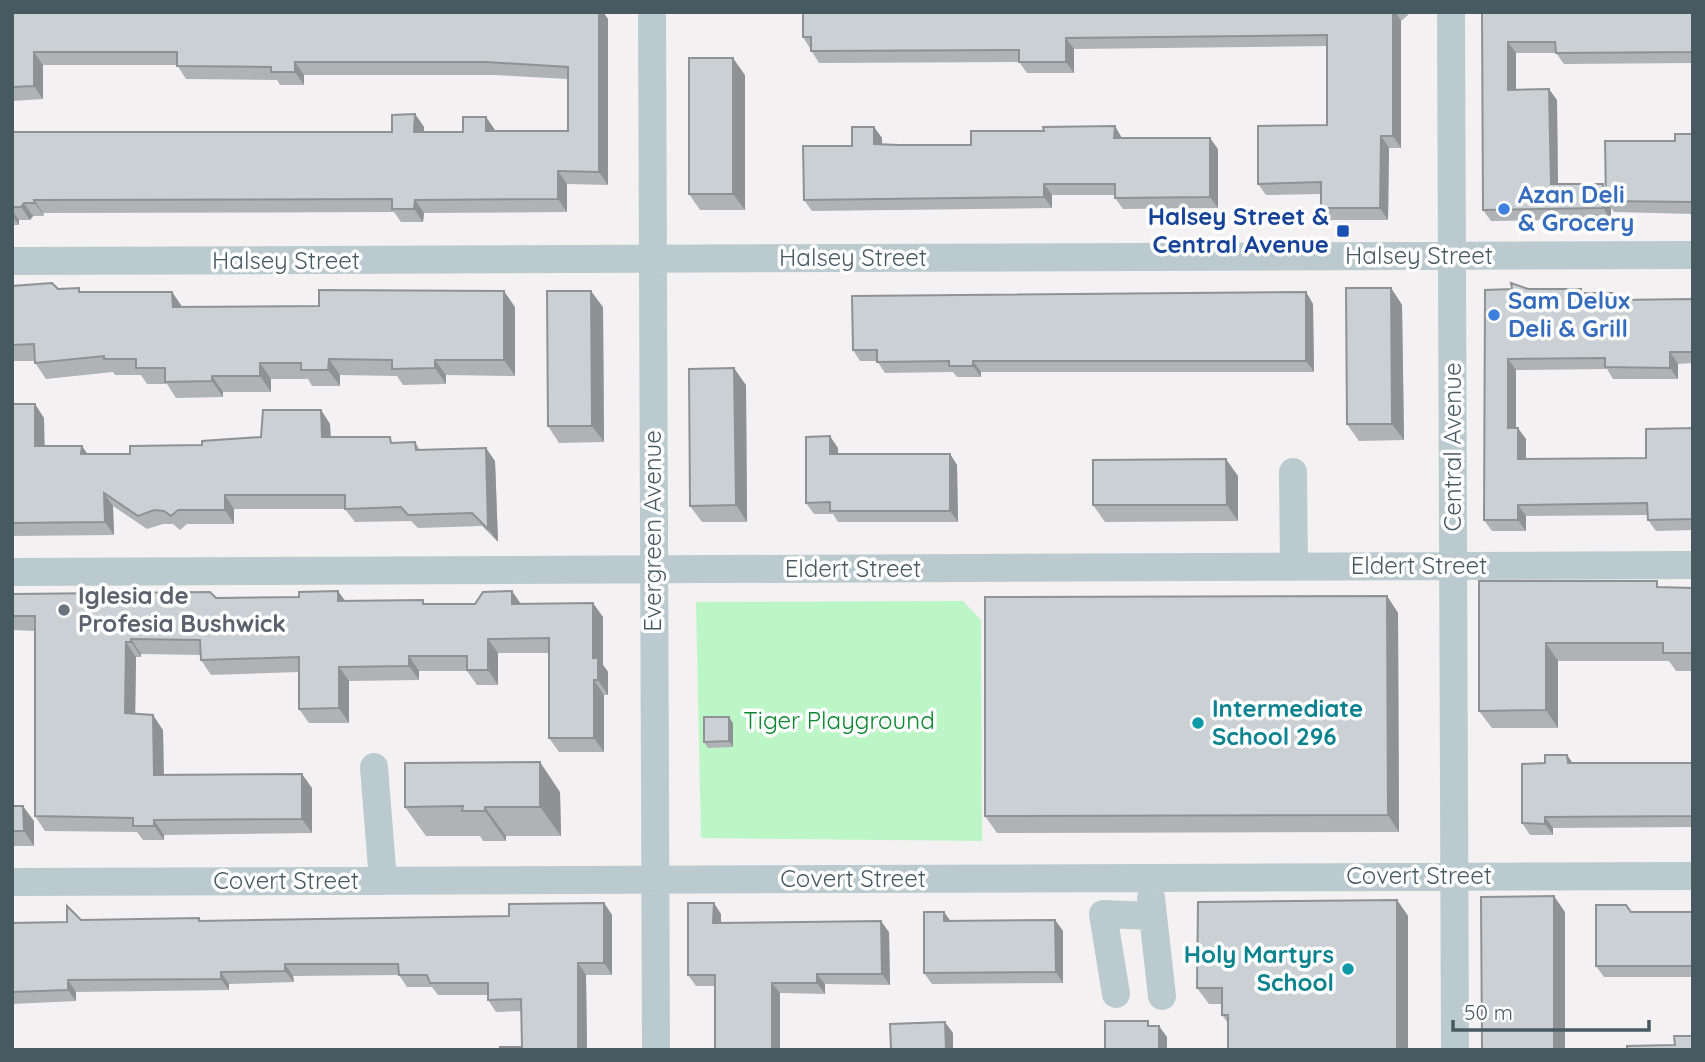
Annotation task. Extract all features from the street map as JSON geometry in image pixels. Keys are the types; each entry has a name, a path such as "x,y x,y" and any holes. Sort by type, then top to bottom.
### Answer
{"street":[{"name":"Evergreen Avenue","path":"652,12 656,1050"},
{"name":"Central Avenue","path":"1451,12 1455,1050"},
{"name":"Halsey Street","path":"12,261 1693,255"},
{"path":"1293,472 1294,567"},
{"name":"Eldert Street","path":"12,572 1693,565"},
{"path":"374,767 383,881"},
{"name":"Covert Street","path":"12,882 1693,876"},
{"path":"1149,878 1162,996"},
{"path":"1116,994 1103,914 1153,916"}],"green space":[{"name":"Tiger Playground","path":"963,601 981,620 982,841 701,838 696,602"}],"building":[{"path":"12,12 599,12 599,172 558,171 558,199 415,200 414,209 392,209 392,199 34,200 35,203 12,207 12,132 392,132 392,115 415,114 414,132 463,132 463,117 486,117 486,131 568,131 568,67 486,62 295,62 295,72 271,72 271,67 177,66 177,52 34,52 34,86 12,87"},
{"path":"803,12 1393,12 1393,136 1381,136 1380,208 1321,208 1321,182 1258,184 1258,126 1327,125 1327,35 1066,38 1066,62 1019,62 1019,50 811,51 811,37 803,37"},
{"path":"1482,12 1693,12 1693,52 1556,53 1555,42 1508,42 1508,90 1549,89 1551,184 1603,184 1603,208 1483,210"},
{"path":"689,58 733,58 733,194 689,194"},
{"path":"1115,126 1114,138 1210,138 1210,197 1115,198 1115,184 1044,184 1044,197 804,200 803,146 852,146 852,127 874,127 874,144 971,145 971,131 1044,131 1043,127"},
{"path":"1675,134 1693,134 1693,202 1606,201 1605,141 1675,141"},
{"path":"52,283 58,289 79,288 79,292 172,292 173,307 319,306 319,290 504,291 504,360 435,360 435,368 392,369 392,360 329,359 328,370 301,370 301,363 260,363 260,376 212,376 212,381 165,382 165,368 136,368 136,359 104,359 104,356 35,363 34,344 12,345 12,286"},
{"path":"1511,283 1528,289 1581,289 1581,293 1613,293 1617,300 1693,299 1693,352 1670,352 1670,368 1605,367 1605,358 1508,359 1508,428 1518,428 1518,459 1646,458 1646,429 1693,428 1693,519 1648,520 1647,503 1518,505 1518,520 1484,520 1485,290 1512,289"},
{"path":"1346,288 1391,288 1392,424 1347,424"},
{"path":"547,291 591,291 592,426 548,426"},
{"path":"1306,292 1306,361 973,361 973,366 949,366 949,361 877,362 877,350 853,350 852,296"},
{"path":"734,368 736,505 690,506 689,369"},
{"path":"12,404 35,404 35,446 82,446 81,454 130,454 130,446 202,445 202,441 261,437 263,410 321,410 322,437 390,437 391,443 415,442 416,450 486,448 488,529 472,513 408,515 401,507 345,509 345,495 225,495 225,510 178,510 171,516 164,511 154,510 138,516 104,493 105,522 12,523"},
{"path":"830,436 830,454 950,454 950,511 830,511 830,502 806,503 806,437"},
{"path":"1226,459 1227,505 1093,505 1093,460"},
{"path":"1479,581 1657,581 1657,587 1693,588 1693,653 1663,653 1663,643 1546,643 1546,710 1479,711"},
{"path":"338,591 338,601 423,600 423,604 475,604 483,592 512,591 512,604 593,603 593,658 598,658 598,680 594,680 594,738 549,738 549,638 488,639 488,670 467,670 467,656 409,656 409,666 339,667 339,708 299,709 299,657 201,660 200,640 131,639 131,642 126,642 125,713 153,715 154,775 302,774 302,819 154,820 154,826 133,826 133,818 35,816 35,616 12,616 12,594 210,592 216,598 299,597 299,592"},
{"name":"Intermediate School 296","path":"1387,596 1388,815 985,816 985,597"},
{"path":"704,717 729,717 729,741 704,742"},
{"path":"1545,755 1567,755 1568,763 1693,763 1693,816 1545,817 1545,824 1522,823 1522,764 1545,763"},
{"path":"540,762 540,807 485,807 485,811 462,811 463,806 405,807 405,763"},
{"path":"12,806 23,806 24,831 12,831"},
{"path":"1554,896 1554,1050 1482,1050 1481,897"},
{"path":"1397,900 1397,1050 1228,1050 1228,1015 1222,1015 1222,988 1197,988 1198,902"},
{"path":"604,903 604,963 578,963 578,1050 500,1050 500,1047 522,1047 521,999 488,1000 488,983 430,983 427,975 399,975 398,964 285,964 285,971 221,972 221,979 68,980 68,990 12,992 12,923 67,922 67,906 81,920 199,918 199,921 509,916 509,904"},
{"path":"688,903 714,903 713,923 881,921 882,974 817,974 817,983 772,983 772,1050 715,1050 715,975 688,975"},
{"path":"1596,905 1626,905 1631,912 1693,912 1693,966 1596,966"},
{"path":"924,912 944,912 944,921 1055,920 1056,972 924,973"},
{"path":"1105,1021 1148,1021 1148,1026 1159,1026 1159,1050 1105,1050"},
{"path":"945,1022 946,1050 891,1050 890,1024"},
{"path":"1674,1036 1693,1036 1693,1050 1627,1050 1627,1046 1675,1045"}],"place":[{"name":"Azan Deli & Grocery","path":"1504,209"},
{"name":"Halsey Street & Central Avenue","path":"1343,231"},
{"name":"Sam Delux Deli & Grill","path":"1494,315"},
{"name":"Iglesia de Profesia Bushwick","path":"64,610"},
{"name":"Intermediate School 296","path":"1198,723"},
{"name":"Holy Martyrs School","path":"1348,969"}]}
